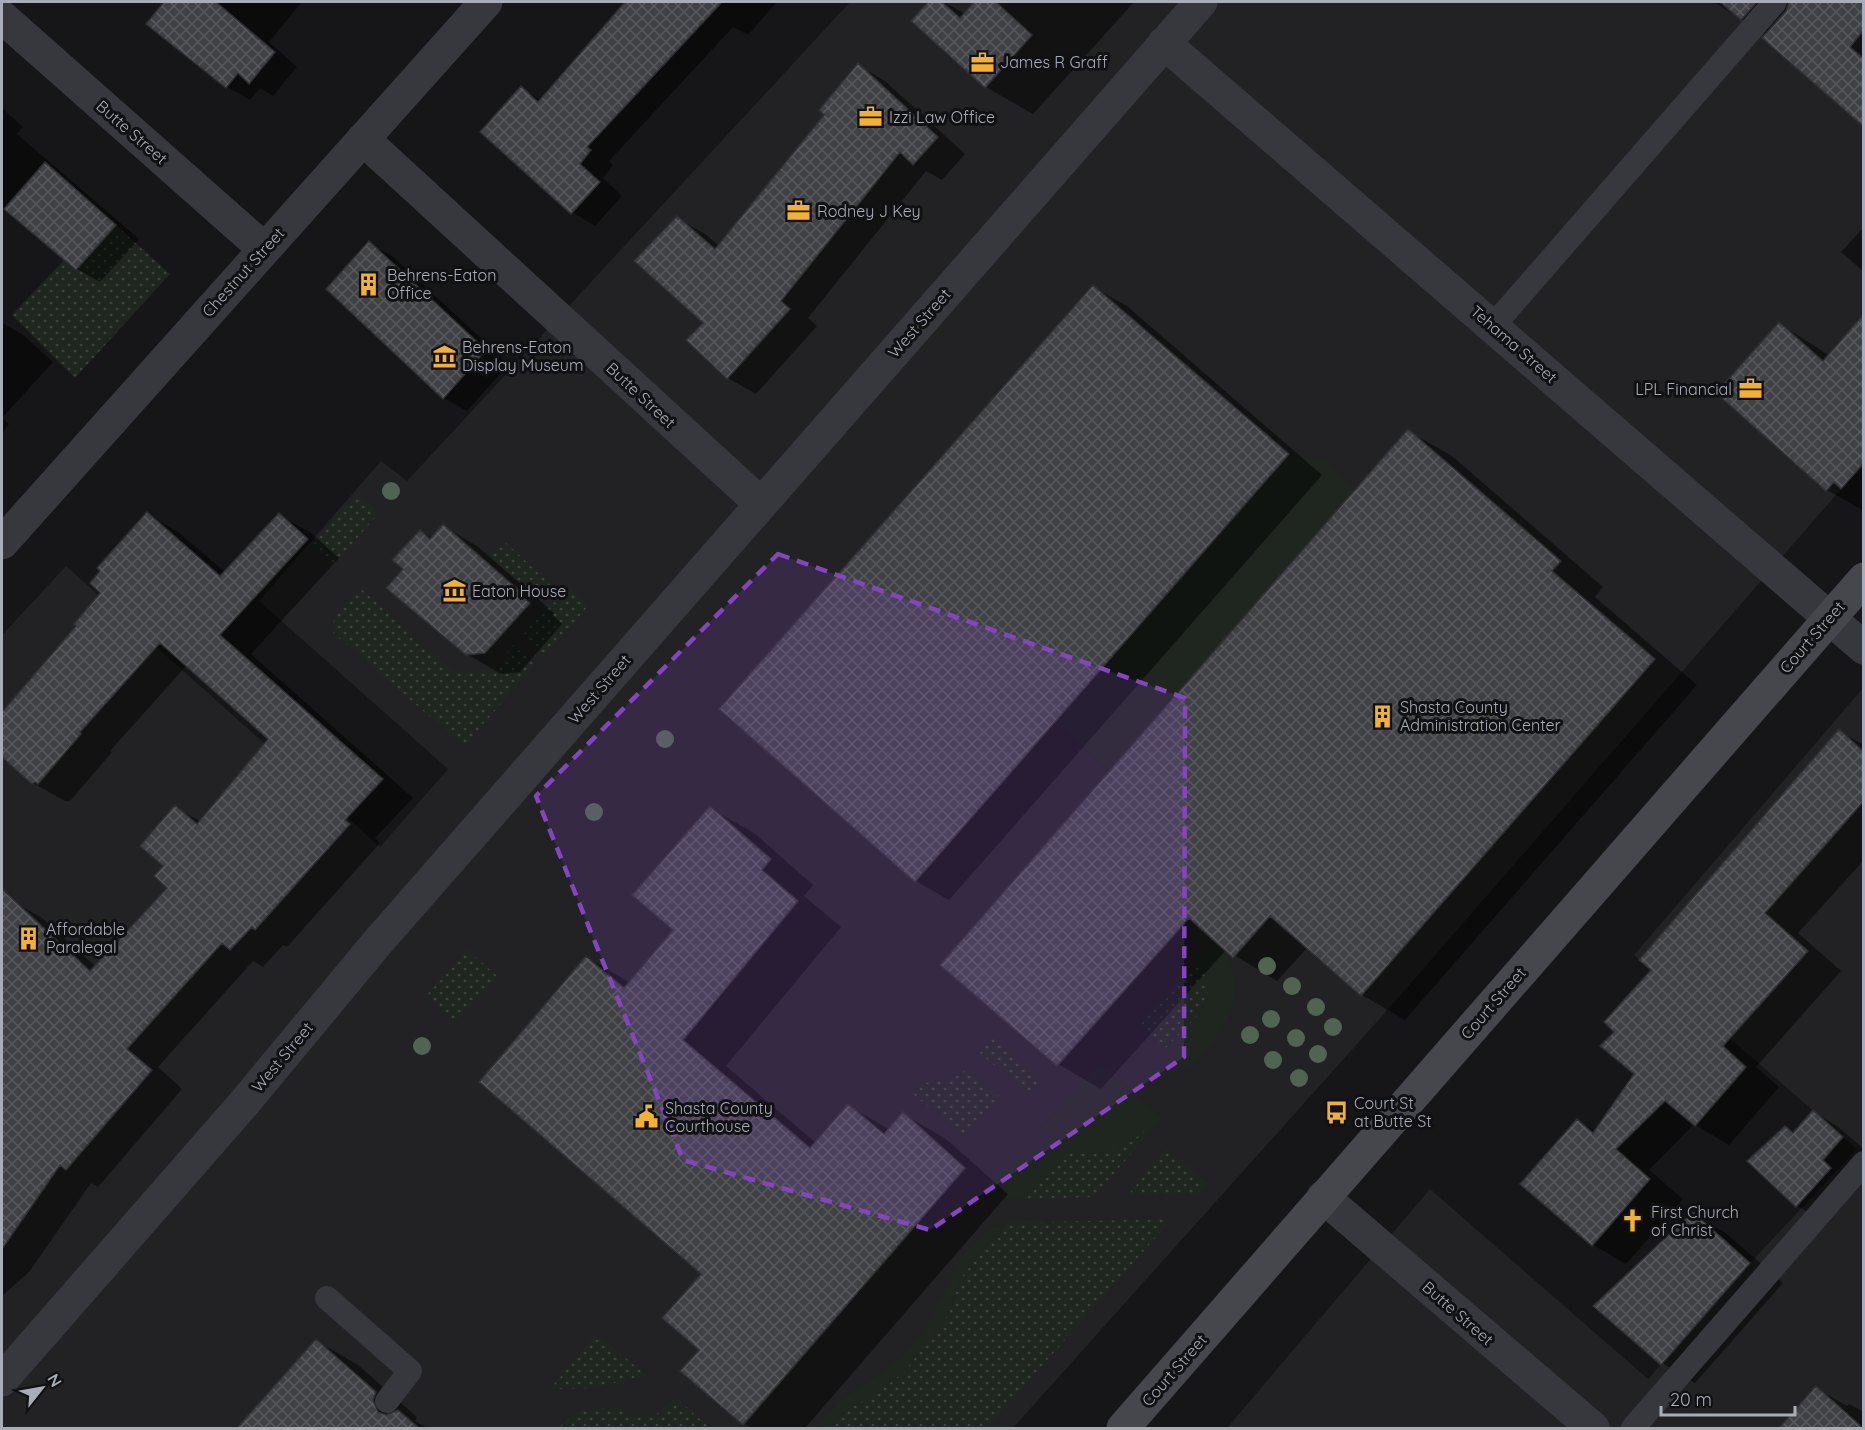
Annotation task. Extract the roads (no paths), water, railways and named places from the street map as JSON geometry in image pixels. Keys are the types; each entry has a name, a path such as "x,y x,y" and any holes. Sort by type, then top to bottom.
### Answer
{"main road":[{"name":"Court Street","path":"1123,1428 1863,579"}],"street":[{"name":"Chestnut Street","path":"2,543 263,248 486,2"},
{"name":"West Street","path":"2,1380 245,1102 377,943 1201,2"},
{"name":"Butte Street","path":"2,17 263,248"},
{"name":"Tehama Street","path":"1164,43 1863,648"},
{"name":"Butte Street","path":"363,140 761,504"},
{"name":"Butte Street","path":"1323,1197 1593,1428"}],"lane":[{"path":"1493,326 1775,2"},
{"path":"1633,1428 1863,1163"},
{"path":"327,1298 410,1371 387,1401"}],"place":[{"name":"James R Graff","path":"982,62"},
{"name":"Izzi Law Office","path":"871,117"},
{"name":"Rodney J Key","path":"799,211"},
{"name":"Behrens-Eaton Office","path":"369,284"},
{"name":"Behrens-Eaton Display Museum","path":"444,356"},
{"name":"LPL Financial","path":"1750,389"},
{"name":"Eaton House","path":"454,591"},
{"name":"Shasta County Administration Center","path":"1382,716"},
{"name":"Affordable Paralegal","path":"28,938"},
{"name":"Court St at Butte St","path":"1336,1112"},
{"name":"Shasta County Courthouse","path":"647,1117"},
{"name":"First Church of Christ","path":"1633,1221"}]}
